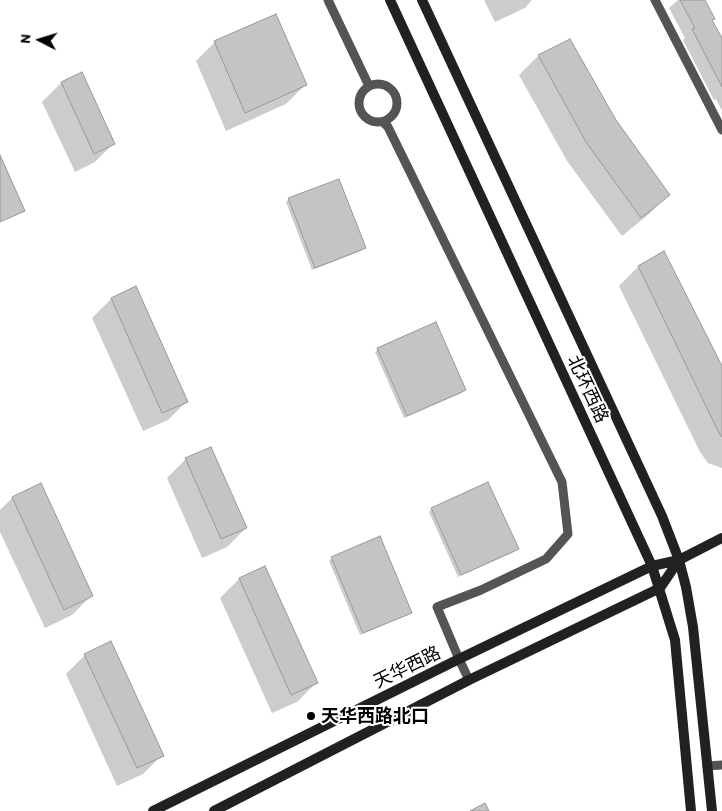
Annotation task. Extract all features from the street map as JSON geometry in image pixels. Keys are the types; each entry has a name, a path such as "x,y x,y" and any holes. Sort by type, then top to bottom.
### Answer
{"street":[{"name":"北环西路","path":"390,0 652,566 675,640 691,811"},
{"name":"北环西路","path":"422,0 662,516 679,560 693,627 712,811"},
{"name":"天华西路","path":"154,811 459,659 652,566 679,560 722,538"},
{"name":"天华西路","path":"660,588 679,560"},
{"path":"214,811 469,680 660,588"}],"lane":[{"path":"328,0 369,86"},
{"path":"655,0 722,130"},
{"path":"380,83 390,87 397,96 398,107 393,117 383,122 372,122 363,115 359,105 361,94 369,86 380,83"},
{"path":"383,122 388,127 562,482 568,534 546,559 481,590 437,606 469,680"},
{"path":"708,766 722,764"}],"building":[{"path":"680,0 705,0 715,19 712,20 722,38 722,87 692,29 695,28"},
{"path":"276,14 307,85 245,113 214,41"},
{"path":"570,39 616,120 670,195 641,218 586,142 538,55"},
{"path":"82,72 115,144 94,154 61,82"},
{"path":"0,155 25,211 0,222"},
{"path":"339,179 366,248 315,268 288,198"},
{"path":"664,251 722,366 722,437 638,266"},
{"path":"136,286 188,402 162,413 111,298"},
{"path":"436,322 466,390 407,416 377,348"},
{"path":"211,447 247,528 221,539 185,458"},
{"path":"488,482 519,549 461,575 431,508"},
{"path":"41,483 93,596 64,610 12,497"},
{"path":"380,536 412,613 363,633 331,557"},
{"path":"265,566 318,683 291,695 239,578"},
{"path":"111,641 164,756 137,768 84,654"},
{"path":"485,803 489,811 470,811"}],"place":[{"name":"天华西路北口","path":"311,716"}]}
